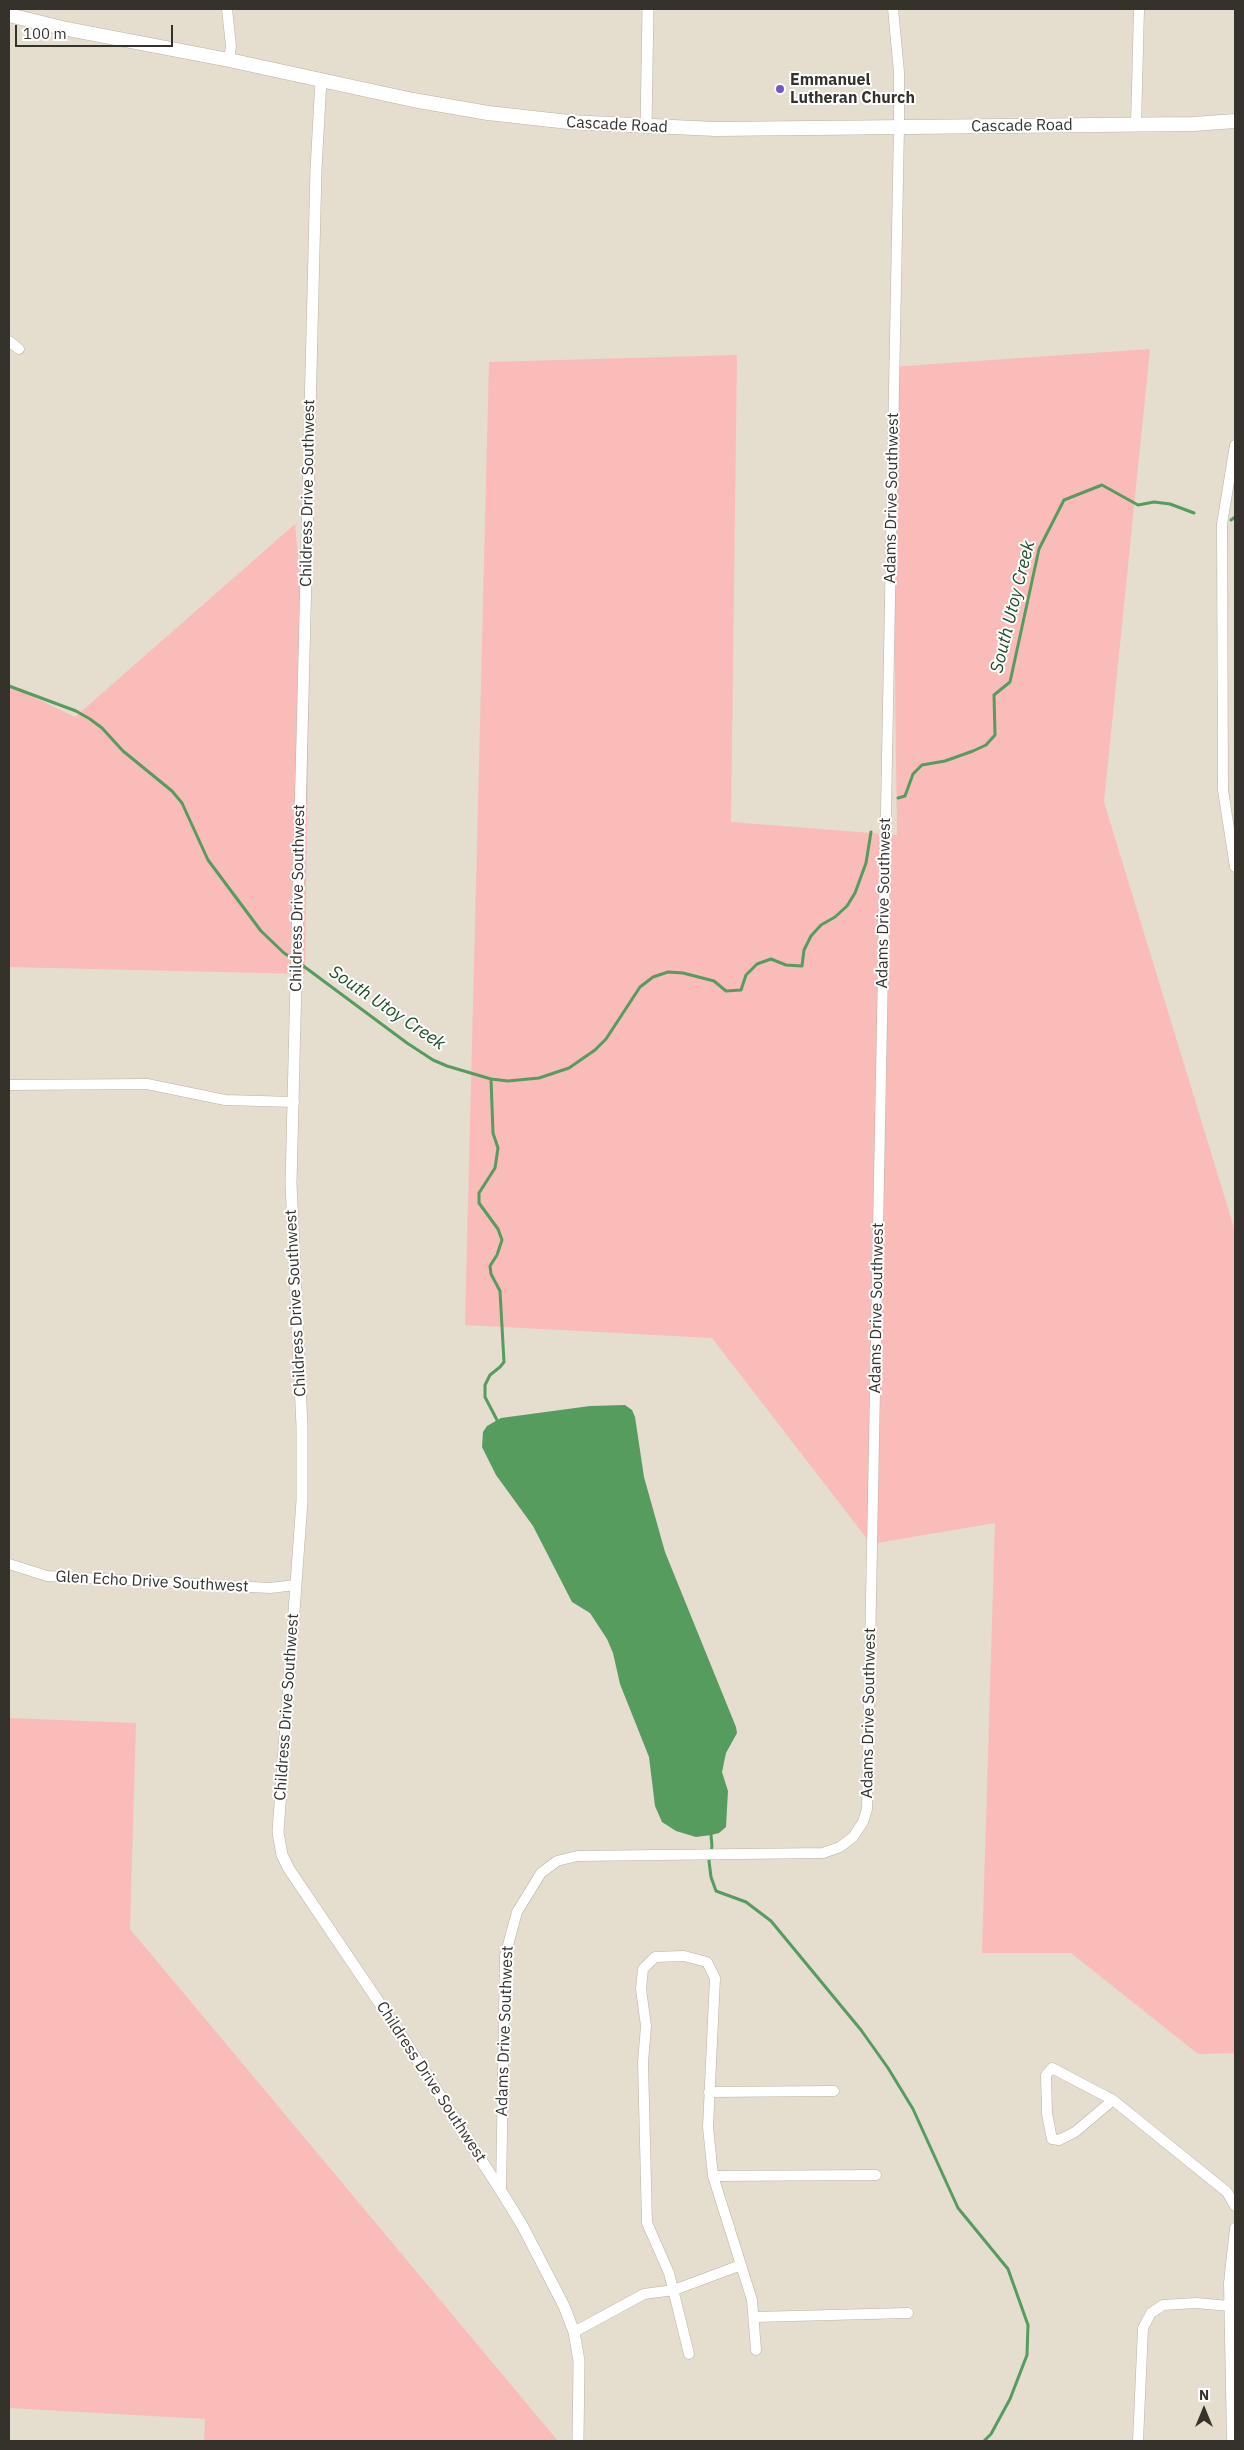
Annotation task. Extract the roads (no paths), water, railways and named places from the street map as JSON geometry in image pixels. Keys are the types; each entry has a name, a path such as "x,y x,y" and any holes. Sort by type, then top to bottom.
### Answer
{"main road":[{"name":"Cascade Road","path":"9,16 229,60 413,100 488,113 569,122 646,128 715,129 1136,125 1235,121"}],"street":[{"path":"227,9 231,46 229,60"},
{"path":"646,128 648,9"},
{"name":"Adams Drive Southwest","path":"501,2191 505,1956 517,1912 541,1873 557,1861 577,1856 823,1853 840,1847 853,1837 863,1822 867,1809 899,127 899,72 893,9"},
{"path":"1136,125 1139,9"},
{"name":"Childress Drive Southwest","path":"321,80 316,169 291,1206 302,1427 302,1501 281,1766 278,1832 282,1855 289,1869 405,2041 501,2191 522,2225 564,2306 574,2332 579,2361 578,2441"},
{"path":"9,341 19,349"},
{"path":"1235,444 1222,524 1223,790 1235,866"},
{"path":"9,1084 147,1084 225,1100 294,1102"},
{"name":"Glen Echo Drive Southwest","path":"9,1564 47,1576 270,1588 296,1585"},
{"path":"689,2354 674,2290 647,2224 643,2062 646,2026 642,1989 643,1969 655,1957 684,1956 707,1962 715,1978 708,2127 713,2176 752,2300 755,2317 756,2350"},
{"path":"1112,2100 1075,2132 1059,2140 1052,2139 1046,2114 1046,2075 1052,2068 1112,2100 1227,2192 1235,2206"},
{"path":"709,2092 834,2091"},
{"path":"713,2176 876,2174"},
{"path":"1232,2441 1228,2284 1235,2228"},
{"path":"574,2332 644,2294 674,2290 741,2265"},
{"path":"1138,2441 1143,2328 1151,2313 1163,2305 1196,2303 1229,2306"},
{"path":"755,2317 908,2314"}],"waterway":[{"name":"South Utoy Creek","path":"898,798 905,796 913,774 922,765 945,761 973,751 986,745 995,735 994,695 1010,682 1039,549 1064,500 1102,485 1138,505 1154,502 1170,504 1194,513"},
{"name":"South Utoy Creek","path":"1231,520 1235,517"},
{"name":"South Utoy Creek","path":"9,686 76,711 90,719 102,728 123,751 172,791 182,803 208,860 261,931 293,959"},
{"name":"South Utoy Creek","path":"298,962 407,1043 433,1060 491,1079 508,1081 539,1078 569,1068 595,1050 606,1039 640,987 653,977 668,972 683,973 714,981 726,991 741,990 746,975 757,964 771,959 786,965 802,966 804,950 811,936 821,925 835,917 847,906 855,893 866,863 871,832"},
{"path":"491,1079 493,1133 498,1148 495,1168 479,1193 479,1203 498,1229 502,1240 497,1255 490,1266 491,1274 500,1291 504,1362 490,1375 485,1385 485,1397 497,1420"},
{"path":"711,1835 712,1846 709,1861 711,1877 716,1891 746,1902 771,1921 861,2030 888,2068 913,2109 958,2208 1008,2269 1028,2325 1027,2355 1010,2399 991,2434 984,2441"}],"place":[{"name":"Emmanuel Lutheran Church","path":"780,89"}]}
